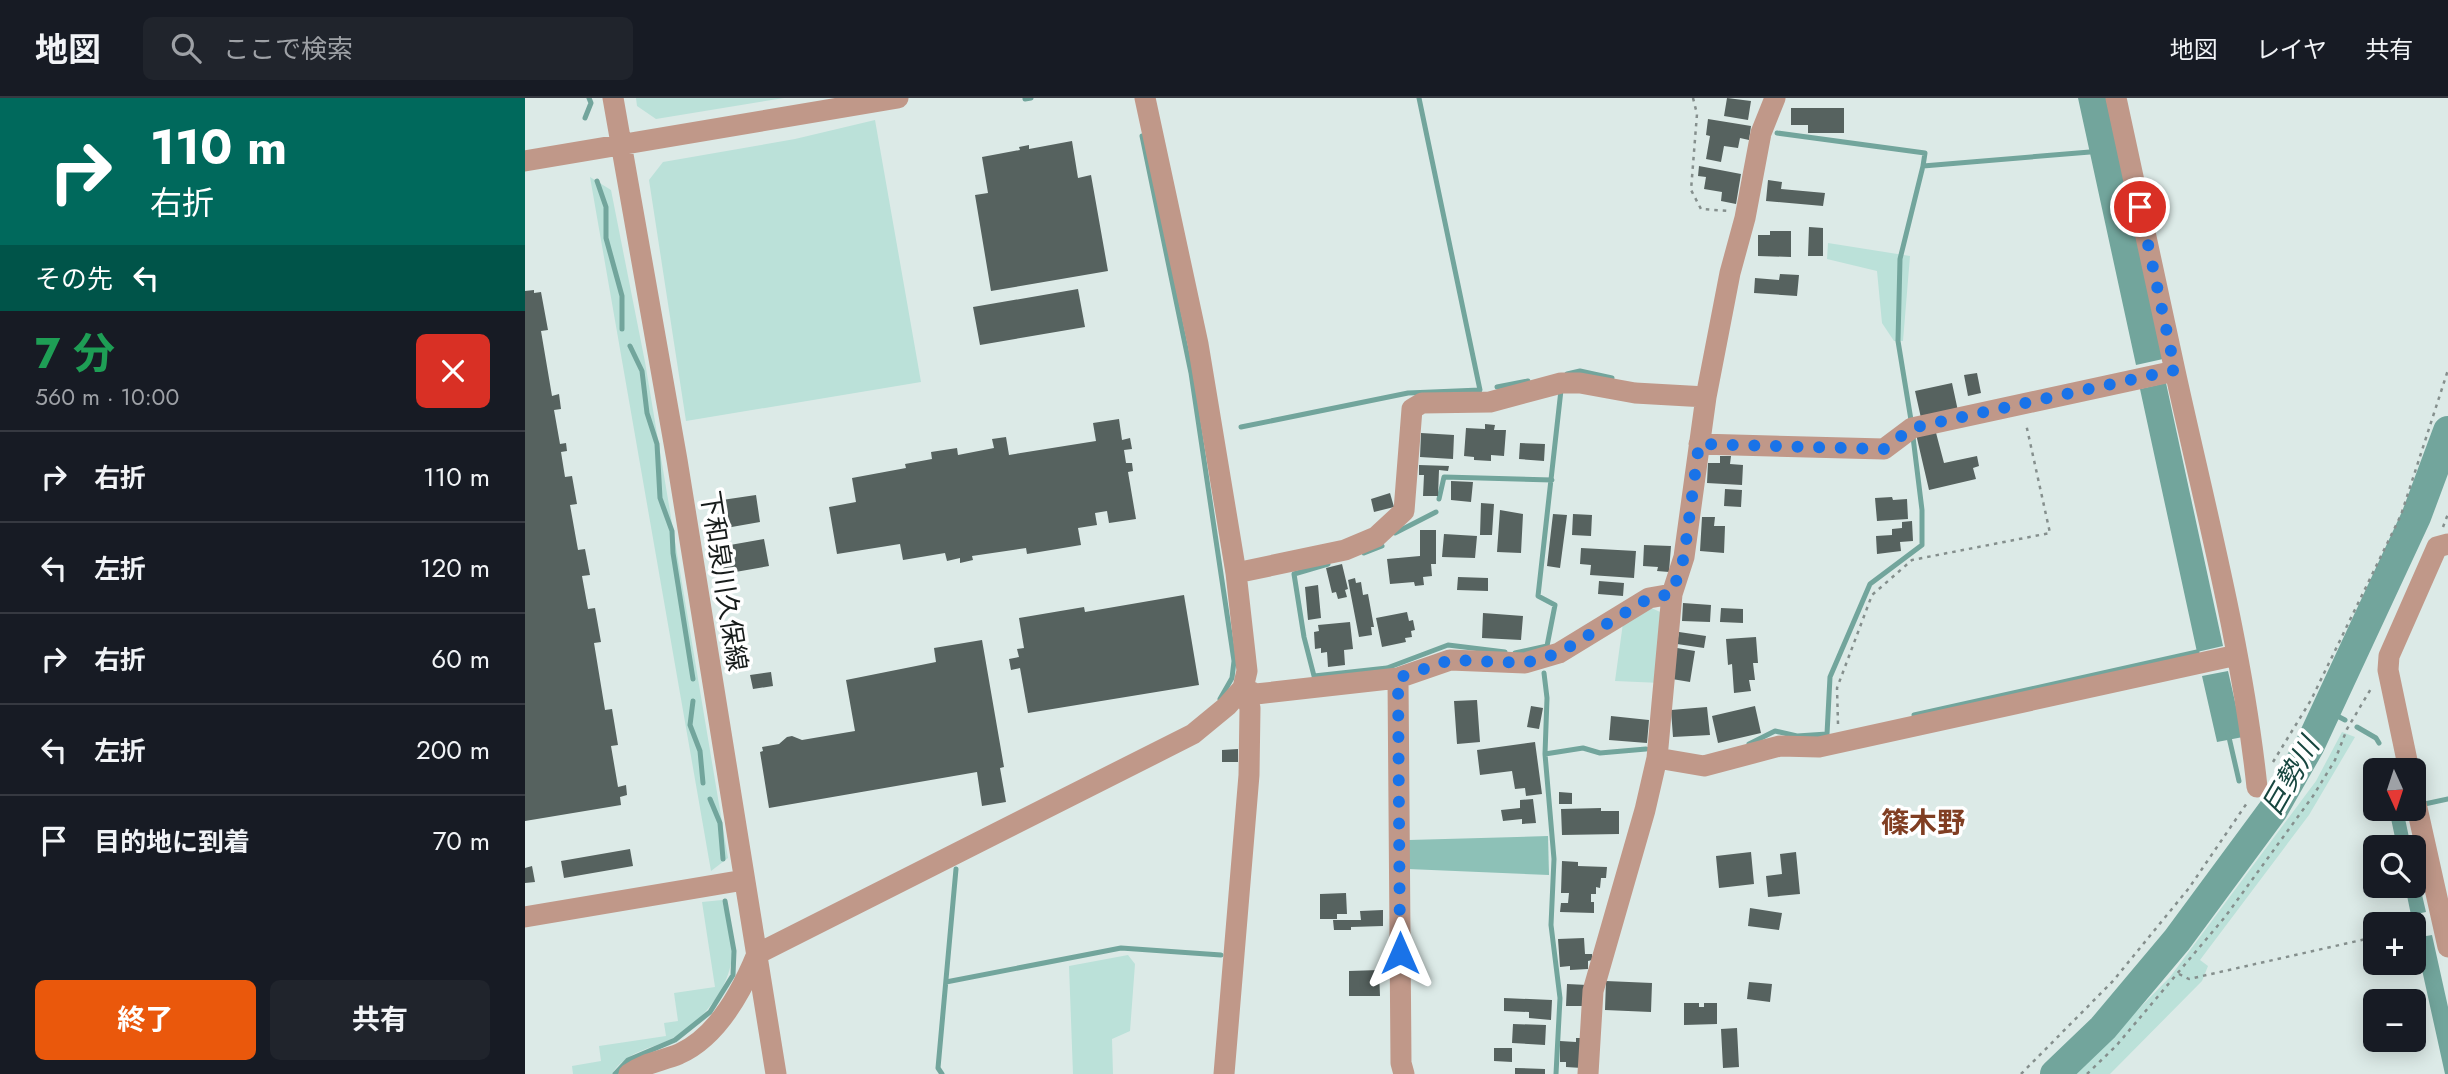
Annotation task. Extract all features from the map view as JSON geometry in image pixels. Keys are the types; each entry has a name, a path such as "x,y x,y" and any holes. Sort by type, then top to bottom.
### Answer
{"street":[{"name":"下和泉川久保線","path":"613,98 677,460 776,1074"},
{"path":"525,161 898,98"},
{"path":"629,1074 647,1063 678,1054 700,1042 747,979 757,954 1193,734 1227,706 1243,688 1247,671 1236,573 1198,344 1145,98"},
{"path":"1588,1074 1593,991 1645,810 1657,758 1672,594 1684,557 1706,397 1761,133 1775,98"},
{"path":"2116,98 2237,655 2251,727 2257,787"},
{"path":"1699,444 1884,449 1912,428 2175,370"},
{"path":"1236,573 1345,550 1376,537 1403,511 1412,409 1422,403 1490,401 1561,383 1580,383 1635,393 1706,397"},
{"path":"2406,758 2388,670 2389,656 2437,547 2448,544"},
{"path":"1243,688 1256,694 1398,678 1450,660 1525,663 1559,653 1649,598 1672,594"},
{"path":"1657,758 1704,766 1780,746 1819,747 2237,655"},
{"path":"1398,678 1401,1063 1404,1074"},
{"path":"1224,1074 1249,775 1250,708 1243,688"},
{"path":"2420,821 2448,947"},
{"path":"525,917 744,880"}],"path":[{"path":"1693,98 1697,114 1691,190 1701,209 1729,211"},
{"path":"1839,743 1837,688 1871,596 1912,560 2050,533 2021,404"},
{"path":"2087,1074 2116,1046 2225,917 2312,796 2335,760 2347,729 2378,677 2388,670"},
{"path":"2179,974 2189,979 2363,940"}],"shaded area":[{"path":"636,98 784,98 656,119 637,106"},
{"path":"2078,98 2106,98 2163,359 2136,365"},
{"path":"875,120 921,382 686,421 649,180 663,162 795,139"},
{"path":"590,177 611,190 645,362 728,858 711,871"},
{"path":"1828,243 1910,256 1903,341 1894,341 1882,323 1877,271 1827,259"},
{"path":"2166,383 2223,646 2197,652 2140,389"},
{"path":"1649,607 1667,615 1661,683 1615,681 1623,623"},
{"path":"2228,671 2243,737 2217,742 2202,676"},
{"path":"2342,732 2355,737 2309,815 2200,960 2208,966 2202,981 2110,1074 2075,1074 2170,977 2316,781"},
{"path":"2392,821 2406,821 2408,835 2394,835"},
{"path":"1548,836 1549,875 1408,869 1409,840"},
{"path":"2407,898 2423,898 2426,912 2410,912"},
{"path":"722,900 731,940 730,967 720,991 703,1014 671,1039 624,1060 612,1074 573,1074 572,1066 601,1061 599,1046 666,1036 664,1023 678,1021 674,993 715,987 702,902"},
{"path":"2432,935 2448,1007 2448,1074 2445,1074 2423,975 2426,975 2426,936"},
{"path":"1128,955 1135,964 1130,1031 1112,1039 1113,1074 1073,1074 1069,966"}],"building":[{"path":"1727,98 1751,101 1748,120 1724,116"},
{"path":"1791,108 1844,108 1844,133 1808,133 1808,125 1791,125"},
{"path":"1708,119 1751,126 1749,140 1740,138 1738,148 1724,146 1721,162 1706,159 1710,136 1706,135"},
{"path":"1072,141 1078,178 1091,175 1108,271 991,291 975,195 988,193 982,157 1020,150 1019,147 1029,145 1029,149"},
{"path":"1699,166 1741,174 1736,204 1721,201 1722,192 1704,189 1706,177 1698,176"},
{"path":"1768,180 1782,182 1781,189 1825,193 1823,206 1766,201"},
{"path":"1809,227 1823,228 1823,256 1808,256"},
{"path":"1770,231 1791,231 1791,257 1758,256 1758,235 1770,235"},
{"path":"1780,274 1799,275 1797,296 1754,293 1755,278 1779,280"},
{"path":"1078,289 1085,327 980,345 973,307"},
{"path":"534,290 534,293 541,292 548,330 541,331 552,396 559,394 561,409 554,410 560,444 566,443 567,451 561,452 565,477 572,476 577,504 570,505 578,550 585,549 590,575 582,576 588,609 595,608 601,642 594,643 605,710 612,709 618,745 611,746 618,787 626,785 627,795 620,797 621,805 525,821 525,291"},
{"path":"1977,373 1981,393 1968,396 1964,375"},
{"path":"1952,383 1958,411 1921,418 1915,391"},
{"path":"1119,419 1122,440 1130,438 1132,449 1124,450 1126,463 1132,463 1133,471 1128,472 1136,519 1109,523 1107,511 1095,513 1097,525 1078,528 1081,545 1027,554 1026,548 972,556 973,560 960,563 960,558 947,561 945,553 903,560 900,544 837,554 829,507 856,502 852,478 906,468 905,464 932,459 931,452 957,448 958,455 994,448 992,439 1006,437 1009,455 1096,441 1093,423"},
{"path":"1485,424 1495,425 1494,430 1506,430 1504,456 1491,455 1491,461 1474,460 1474,457 1464,456 1466,428 1485,429"},
{"path":"1935,429 1944,463 1977,456 1979,466 1973,468 1976,479 1929,490 1916,434"},
{"path":"1421,433 1454,435 1453,459 1420,457"},
{"path":"1520,443 1545,444 1544,461 1519,459"},
{"path":"1720,456 1731,456 1730,464 1743,465 1742,485 1707,483 1708,463 1720,463"},
{"path":"1419,465 1449,466 1448,471 1439,470 1438,496 1423,496 1424,475 1419,475"},
{"path":"1451,481 1473,482 1471,502 1451,500"},
{"path":"1725,489 1742,490 1741,507 1724,506"},
{"path":"1390,493 1394,507 1374,512 1371,499"},
{"path":"756,495 760,522 726,528 722,500"},
{"path":"1892,497 1893,500 1907,499 1908,519 1877,521 1875,498"},
{"path":"1481,503 1494,504 1492,535 1480,535"},
{"path":"1500,510 1523,514 1521,553 1497,552"},
{"path":"1553,514 1567,515 1560,568 1547,566"},
{"path":"1573,514 1592,515 1591,536 1572,535"},
{"path":"1702,517 1715,517 1714,526 1725,526 1724,553 1700,551"},
{"path":"1912,521 1913,541 1900,542 1901,551 1877,554 1876,536 1892,535 1892,529 1902,528 1902,522"},
{"path":"1420,530 1436,530 1436,564 1431,564 1432,576 1423,577 1424,585 1415,586 1414,582 1390,584 1387,559 1420,556"},
{"path":"1444,534 1477,536 1475,558 1442,557"},
{"path":"764,539 769,566 724,574 721,557 731,556 730,545"},
{"path":"1644,545 1671,546 1669,572 1657,571 1658,567 1643,566"},
{"path":"1581,548 1636,551 1634,578 1590,575 1591,565 1580,564"},
{"path":"1342,564 1348,589 1345,590 1347,597 1338,599 1336,592 1332,593 1326,568"},
{"path":"1458,577 1488,578 1488,591 1457,590"},
{"path":"1355,578 1356,583 1361,582 1363,595 1368,594 1374,627 1371,627 1372,635 1359,637 1348,580"},
{"path":"1599,581 1624,583 1623,596 1598,594"},
{"path":"1318,585 1321,618 1308,620 1305,587"},
{"path":"1184,595 1199,685 1028,713 1020,668 1011,670 1009,659 1019,657 1017,649 1024,648 1019,618 1084,607 1085,612"},
{"path":"1683,603 1711,605 1710,622 1682,621"},
{"path":"1721,608 1743,609 1743,623 1720,622"},
{"path":"1407,612 1409,621 1413,620 1415,630 1411,631 1412,637 1405,638 1406,642 1382,647 1376,618"},
{"path":"1483,613 1523,616 1521,640 1482,638"},
{"path":"1350,622 1353,649 1344,650 1345,665 1328,667 1327,652 1321,653 1321,648 1315,649 1314,632 1319,631 1318,625"},
{"path":"1679,632 1706,636 1704,648 1677,644"},
{"path":"1756,637 1758,663 1753,663 1755,680 1749,680 1751,691 1734,693 1732,664 1728,665 1726,639"},
{"path":"982,640 1004,767 1000,768 1006,802 982,806 977,772 769,808 760,752 763,751 762,747 779,744 792,736 802,740 855,731 846,680 936,662 934,648"},
{"path":"1677,648 1695,651 1690,682 1672,679"},
{"path":"771,672 773,686 753,689 750,675"},
{"path":"1477,700 1480,742 1457,744 1454,701"},
{"path":"1531,706 1543,708 1539,729 1527,727"},
{"path":"1755,706 1761,733 1718,743 1712,716"},
{"path":"1707,707 1710,735 1673,737 1671,710"},
{"path":"1611,716 1649,720 1647,743 1609,740"},
{"path":"1535,742 1542,794 1526,796 1525,788 1515,789 1512,771 1480,775 1477,750"},
{"path":"1238,749 1238,762 1222,762 1222,750"},
{"path":"1559,792 1572,793 1572,804 1559,804"},
{"path":"1533,799 1536,823 1522,824 1522,819 1503,821 1501,810 1520,808 1520,800"},
{"path":"1601,808 1601,811 1619,811 1619,834 1562,835 1561,809"},
{"path":"630,849 633,866 564,878 561,861"},
{"path":"1751,852 1754,884 1719,888 1716,856"},
{"path":"1796,852 1800,894 1768,897 1766,876 1782,874 1780,854"},
{"path":"1562,861 1578,862 1578,866 1607,867 1606,878 1601,878 1596,894 1591,894 1594,913 1560,912 1561,903 1568,903 1569,893 1561,893"},
{"path":"532,866 535,882 525,883 525,868"},
{"path":"1346,893 1347,914 1337,914 1337,919 1320,919 1320,894"},
{"path":"1750,908 1782,913 1779,930 1748,926"},
{"path":"1383,910 1383,926 1334,930 1333,920 1361,920 1360,911"},
{"path":"1584,938 1585,954 1592,954 1588,969 1570,970 1570,966 1560,967 1558,939"},
{"path":"1379,970 1380,996 1349,996 1349,971"},
{"path":"1606,981 1652,983 1651,1012 1605,1010"},
{"path":"1749,982 1772,984 1770,1002 1747,999"},
{"path":"1567,984 1587,985 1586,1006 1566,1006"},
{"path":"1504,998 1552,1000 1551,1020 1529,1018 1529,1012 1504,1011"},
{"path":"1684,1003 1699,1003 1699,1007 1704,1007 1704,1003 1717,1003 1717,1024 1684,1025"},
{"path":"1513,1024 1546,1025 1545,1045 1512,1043"},
{"path":"1737,1028 1739,1067 1723,1068 1721,1029"},
{"path":"1576,1038 1583,1038 1582,1068 1566,1067 1566,1062 1560,1062 1560,1041 1576,1042"},
{"path":"1494,1048 1512,1048 1512,1062 1494,1061"},
{"path":"1515,1068 1545,1069 1545,1074 1515,1074"}],"waterway":[{"path":"585,118 591,103 589,98"},
{"path":"1025,99 1031,98"},
{"path":"1241,427 1408,393 1480,390 1419,98"},
{"path":"1777,133 1925,153 1923,166"},
{"path":"1142,136 1191,373 1234,661 1232,678 1220,699"},
{"path":"1911,420 1898,341 1900,259 1923,166 2090,152"},
{"path":"597,181 606,207 606,238 622,296 622,329"},
{"path":"630,346 642,371 647,413 657,444 660,498 672,531 673,553 693,679"},
{"path":"1567,374 1580,371 1612,378"},
{"path":"1497,387 1528,381"},
{"path":"1515,653 1547,646 1555,605 1538,596 1561,390"},
{"name":"巨勢川","path":"2055,1074 2103,1028 2177,940 2273,810 2310,745 2416,517 2448,431"},
{"path":"1749,744 1775,731 1797,736 1827,734 1830,677 1870,584 1922,545 1922,510 1913,437"},
{"path":"1439,499 1444,477 1552,480"},
{"path":"1395,533 1436,512"},
{"path":"1364,553 1382,546"},
{"path":"1328,564 1294,574 1304,637 1314,676 1387,668 1448,645 1505,652"},
{"path":"1914,715 2197,652"},
{"path":"1544,673 1547,698 1545,754 1554,859 1551,925 1560,998 1556,1074"},
{"path":"693,701 690,725 700,751 703,783"},
{"path":"2326,710 2345,720"},
{"path":"2357,727 2376,738 2379,743"},
{"path":"2228,733 2239,781"},
{"path":"1545,754 1583,748 1600,753 1646,749"},
{"path":"710,799 720,823 723,859"},
{"path":"2426,804 2448,799"},
{"path":"942,1074 938,1068 956,869"},
{"path":"615,1074 628,1060 675,1040 710,1012 733,975 734,951 725,901"},
{"path":"2417,907 2418,912"},
{"path":"946,982 1121,948 1221,955"}],"district":[{"name":"篠木野","path":"1923,822"}],"route":[{"path":"1400,953 1398,678 1450,660 1525,663 1559,653 1649,598 1672,594 1684,557 1699,444 1884,449 1912,428 2175,370 2140,207"}]}
